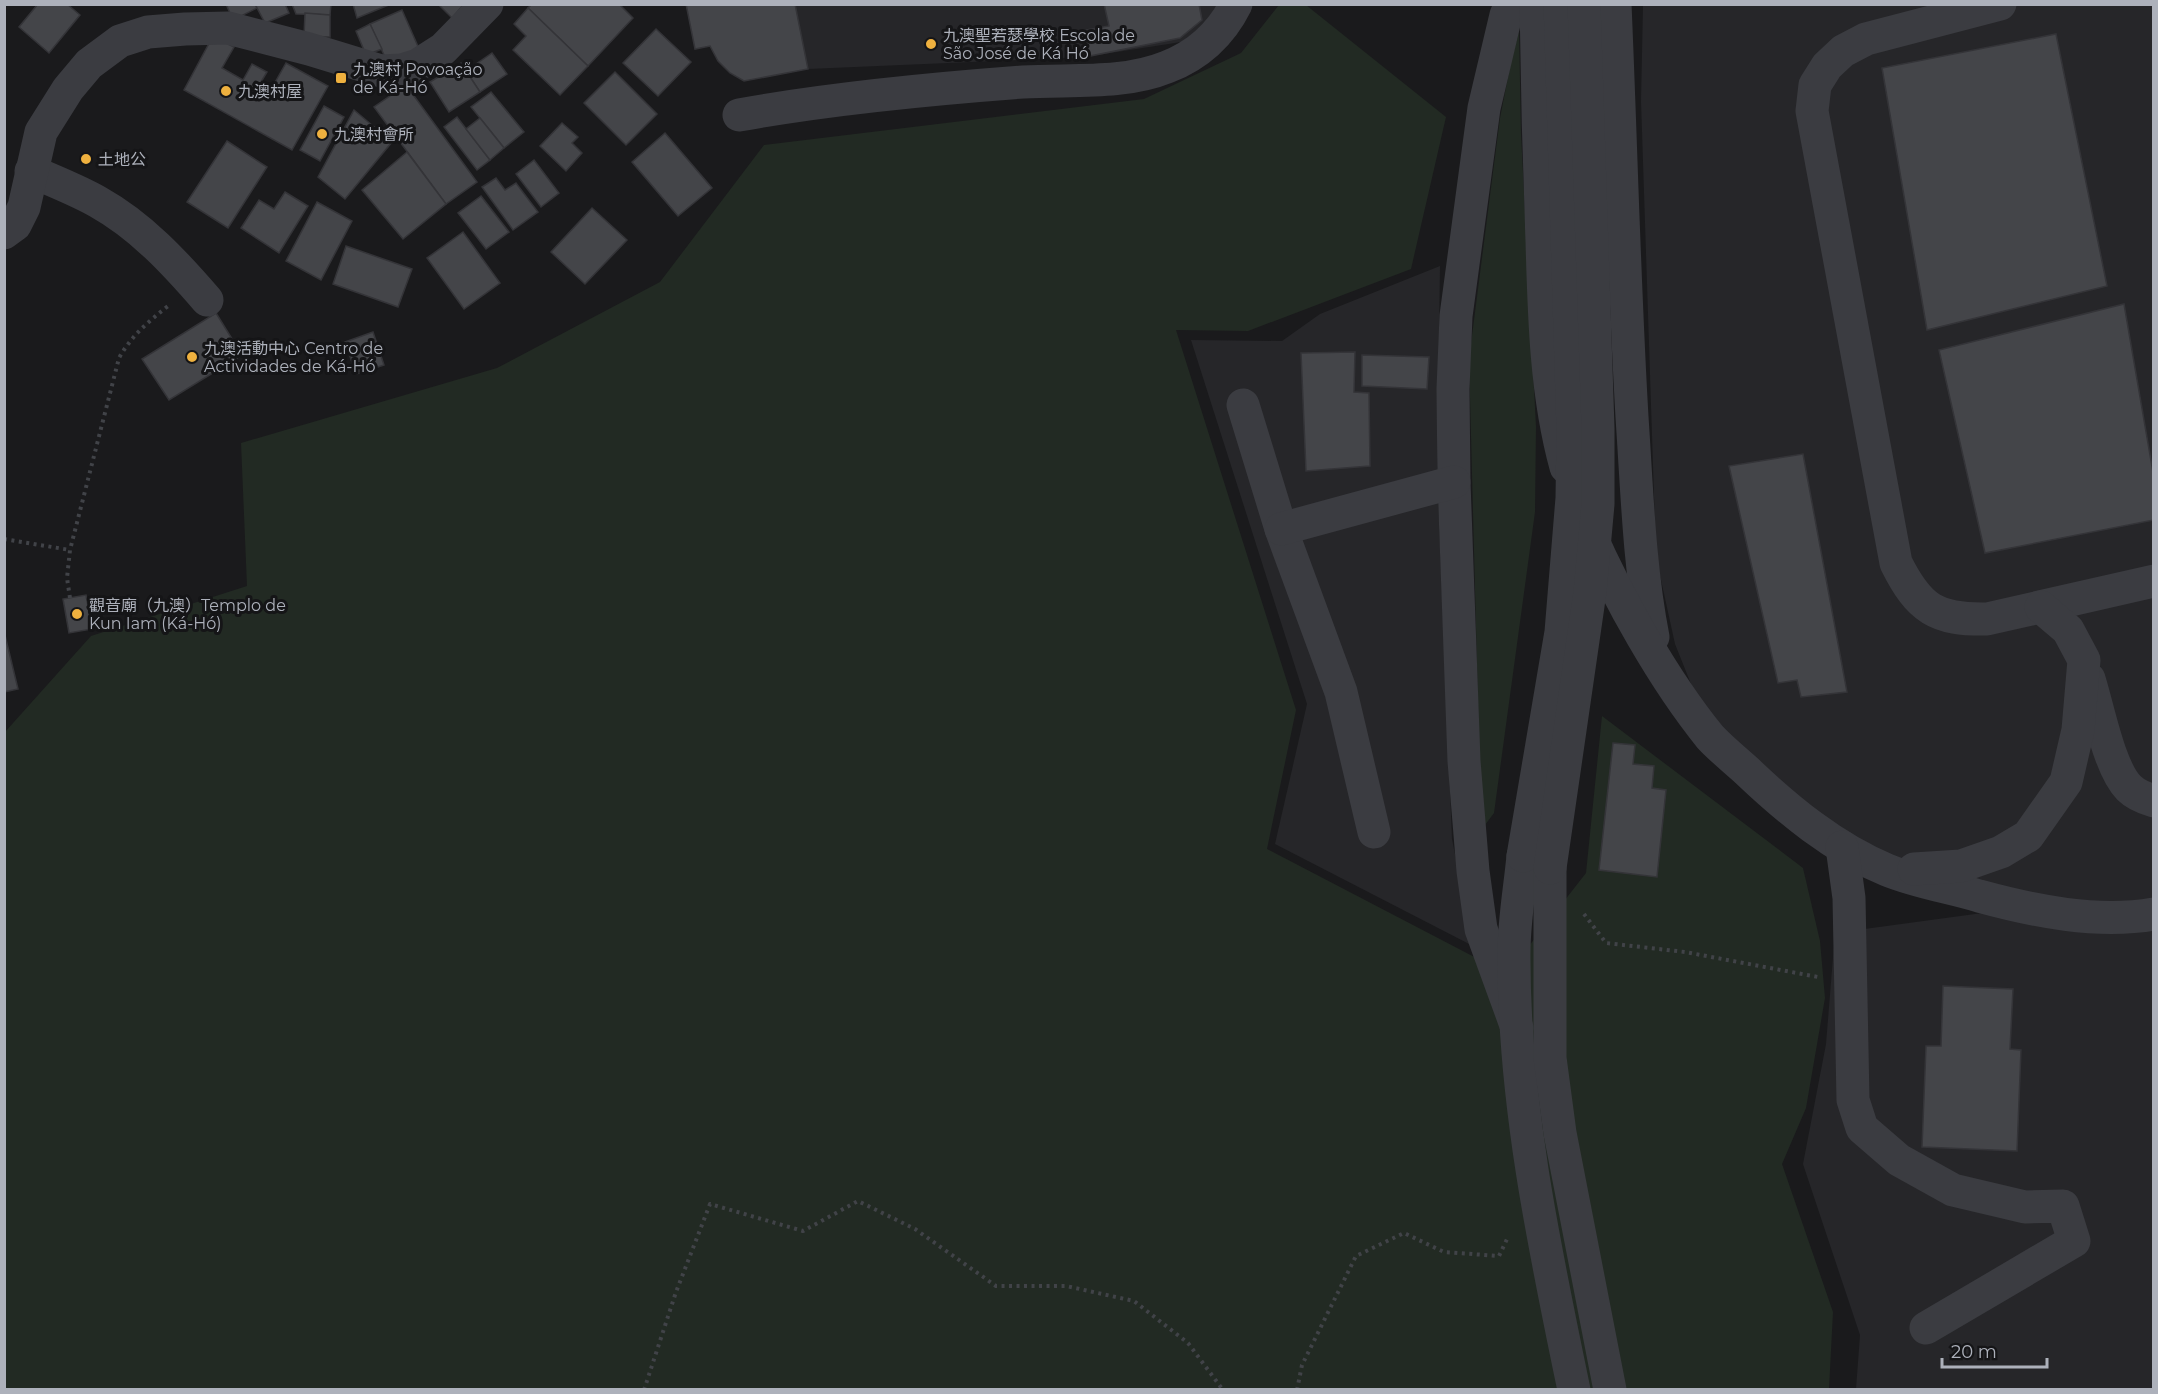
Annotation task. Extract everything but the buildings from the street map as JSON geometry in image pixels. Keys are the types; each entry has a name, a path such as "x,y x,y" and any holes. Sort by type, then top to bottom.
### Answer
{"street":[{"path":"4,233 15,225 24,207 41,132 68,89 89,64 120,41 196,16 228,28 381,71 402,70 418,65 443,49 487,4"},
{"path":"739,115 920,90 1130,77 1165,68 1192,56 1215,37 1236,4"},
{"path":"1511,4 1506,15 1484,108 1456,316 1453,378 1454,483 1463,750 1473,870 1482,929 1517,1028"},
{"path":"1536,4 1543,282 1551,390 1560,445 1572,491 1589,532 1658,663 1711,738 1785,807 1842,847 1888,870 1995,900 2084,917 2132,918 2154,914"},
{"path":"1560,4 1573,432 1572,498 1561,632 1536,874 1550,1058 1560,1133 1610,1389"},
{"path":"1574,1389 1535,1185 1517,1028 1514,950 1536,874 1588,602 1598,504 1598,428 1584,4"},
{"path":"1615,4 1629,368 1641,559 1658,663"},
{"path":"2000,4 1866,39 1843,51 1827,66 1815,85 1812,111 1896,563 1905,581 1919,599 1932,611 1952,618 1987,619 2154,581"},
{"path":"31,171 99,202 133,226 182,270 201,293"},
{"path":"1243,405 1281,529 1341,692 1374,832"},
{"path":"1281,529 1454,483"},
{"path":"2041,607 2068,630 2084,660 2115,766 2127,787 2138,796 2154,801"},
{"path":"1888,870 1961,866 2001,852 2028,836 2066,782 2078,730 2084,660"},
{"path":"1842,847 1850,898 1853,1100 1862,1128 1899,1160 1953,1190 2025,1207 2063,1206 2074,1241 1926,1328"}],"path":[{"path":"69,598 67,578 70,550 119,357 128,341 144,325 201,293"},
{"path":"4,539 70,550"},
{"path":"1536,874 1606,944 1685,952 1852,984"},
{"path":"645,1389 676,1292 710,1204 803,1231 858,1201 915,1229 996,1286 1066,1286 1134,1301 1188,1343 1223,1389"},
{"path":"1297,1389 1302,1365 1356,1256 1404,1233 1444,1252 1498,1256 1509,1236"}],"shaded area":[{"name":"九澳聖若瑟學校 Escola de São José de Ká Hó","path":"686,5 1220,5 1206,24 1181,42 1085,57 808,69 744,81 730,73 718,61 710,46 695,49"},
{"path":"1279,5 1306,5 1446,117 1411,269 1248,331 1176,330 1296,710 1267,849 1507,974 1586,873 1602,716 1803,868 1820,941 1825,998 1806,1108 1782,1164 1833,1312 1829,1389 5,1390 5,732 91,636 247,586 241,443 497,368 660,282 764,145 1144,99 1241,53"},
{"path":"1643,5 2153,5 2153,1389 1856,1389 1860,1335 1803,1164 1826,1044 1835,933 2049,904 1882,860 1794,799 1734,742 1697,699 1675,644 1656,557 1641,101"},
{"path":"1519,31 1521,134 1536,427 1535,512 1494,813 1485,825 1481,819 1469,359 1500,118"},
{"path":"1440,266 1437,472 1452,839 1473,946 1275,844 1307,704 1191,340 1282,341 1320,314"}],"place":[{"name":"九澳聖若瑟學校 Escola de São José de Ká Hó","path":"931,44"},
{"name":"九澳村 Povoação de Ká-Hó","path":"341,78"},
{"name":"九澳村屋","path":"226,91"},
{"name":"九澳村會所","path":"322,134"},
{"name":"土地公","path":"86,159"},
{"name":"九澳活動中心 Centro de Actividades de Ká-Hó","path":"192,357"},
{"name":"觀音廟（九澳）Templo de Kun Iam (Ká-Hó)","path":"77,614"}]}
